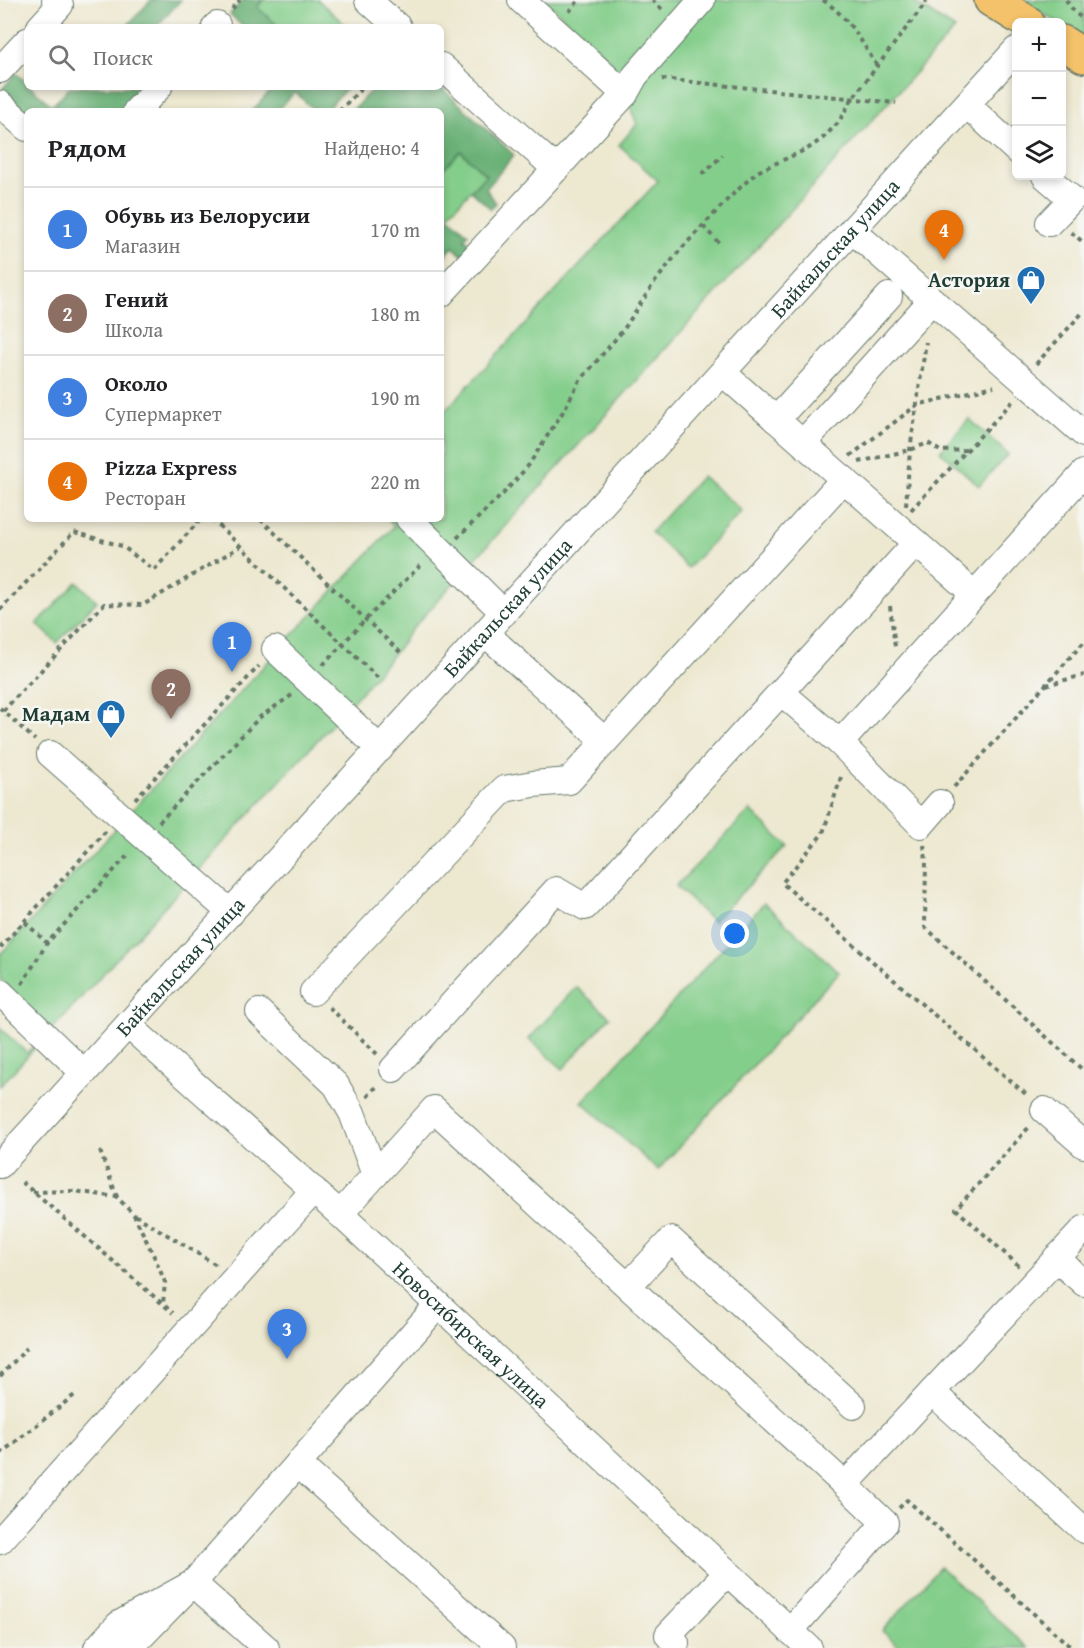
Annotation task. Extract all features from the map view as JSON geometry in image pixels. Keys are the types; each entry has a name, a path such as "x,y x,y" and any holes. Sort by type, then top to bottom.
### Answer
{"main road":[{"path":"991,0 1021,18"},
{"path":"1066,45 1084,56"}],"street":[{"path":"368,0 395,24"},
{"path":"521,0 630,85"},
{"path":"444,291 556,170 702,0"},
{"path":"42,24 60,2"},
{"path":"0,70 24,44"},
{"name":"Байкальская улица","path":"0,1165 1012,56"},
{"path":"444,69 556,170"},
{"path":"139,108 156,90"},
{"path":"0,104 24,125"},
{"path":"967,105 1012,146"},
{"path":"1049,223 1072,200 1050,180"},
{"path":"852,230 1084,434"},
{"path":"776,420 889,296"},
{"path":"803,443 932,300"},
{"path":"723,373 974,594"},
{"path":"840,743 1084,473"},
{"path":"313,992 504,789 569,781 838,474"},
{"path":"412,522 504,613"},
{"path":"393,1069 556,890 585,908 916,543"},
{"path":"485,633 605,741"},
{"path":"275,649 380,749"},
{"path":"781,692 840,743 921,825 940,803"},
{"path":"50,754 231,913"},
{"path":"0,992 84,1073"},
{"path":"259,1012 336,1085 352,1113 375,1175"},
{"name":"Новосибирская улица","path":"128,1025 314,1190 809,1648"},
{"path":"340,1214 434,1109 845,1485 885,1523 790,1630"},
{"path":"1044,1110 1084,1145"},
{"path":"0,1541 314,1190"},
{"path":"845,1485 1084,1229"},
{"path":"628,1286 671,1240 853,1406"},
{"path":"1056,1258 1084,1283"},
{"path":"137,1646 438,1305"},
{"path":"932,1392 1084,1530"},
{"path":"298,1464 501,1648"},
{"path":"667,1642 727,1573"},
{"path":"97,1648 119,1624 193,1583"},
{"path":"193,1583 266,1648"}],"path":[{"path":"823,0 848,21 877,66"},
{"path":"1066,0 1076,14 1084,19"},
{"path":"309,681 366,619 439,547 454,540 503,494 528,466 564,411 579,382 624,329 670,263 757,172 791,158 823,138 838,123 852,99 927,1"},
{"path":"630,85 896,103"},
{"path":"342,108 360,90"},
{"path":"702,174 723,155"},
{"path":"703,226 719,243"},
{"path":"932,300 910,450 905,517 969,450 1084,311"},
{"path":"838,474 917,405 1025,382"},
{"path":"838,474 928,443 940,450 969,450"},
{"path":"0,610 74,532 122,546 154,570 198,522"},
{"path":"215,522 379,679"},
{"path":"263,522 402,654"},
{"path":"50,754 1,710 104,604 143,605 241,546"},
{"path":"887,576 898,678"},
{"path":"940,803 1084,642"},
{"path":"1046,685 1084,675"},
{"path":"842,775 823,833 782,883 1044,1110 956,1209 1036,1280"},
{"path":"921,825 926,860 925,927 1084,1071"},
{"path":"25,922 47,942"},
{"path":"313,992 393,1069 352,1113"},
{"path":"100,1151 117,1197 134,1215 236,1277"},
{"path":"22,1182 190,1328"},
{"path":"33,1192 74,1191 117,1197"},
{"path":"134,1215 165,1282 163,1304"},
{"path":"0,1376 27,1348"},
{"path":"0,1454 77,1394"},
{"path":"916,1508 1072,1648"}],"green space":[{"path":"151,0 181,0 159,24 129,24"},
{"path":"243,0 263,0 257,7 276,24 240,24 230,14"},
{"path":"263,0 318,0 345,24 276,24 257,7"},
{"path":"545,0 910,0 955,29 412,629 348,707 0,1086 0,1028 27,1053 50,1029 0,979 0,955 394,526 390,522 444,522 444,412 658,181 619,145 637,124 611,61"},
{"path":"1021,0 1084,0 1084,39 1066,28 1066,18 1050,18"},
{"path":"16,73 24,80 24,90 34,90 52,106 67,90 138,90 143,94 131,108 24,108 24,110 2,89"},
{"path":"271,90 345,90 328,108 312,108 295,92 280,108 255,108"},
{"path":"371,90 444,90 514,155 486,189 496,203 491,209 471,191 486,175 461,151 444,168 444,108 355,108"},
{"path":"460,151 486,175 444,219 444,168"},
{"path":"448,215 468,234 464,238 476,249 466,259 453,247 444,257 444,219"},
{"path":"969,419 1008,454 979,486 940,451"},
{"path":"702,476 742,511 688,568 651,532"},
{"path":"77,582 97,601 57,643 37,624"},
{"path":"750,810 787,846 713,922 676,886"},
{"path":"764,903 839,972 658,1170 582,1102"},
{"path":"576,987 610,1017 563,1069 529,1039"},
{"path":"940,1567 1029,1648 901,1648 882,1631"}],"place":[{"name":"Pizza Express","path":"944,260"},
{"name":"Астория","path":"1031,306"},
{"name":"Обувь из Белорусии","path":"232,672"},
{"name":"Гений","path":"171,719"},
{"name":"Мадам","path":"111,740"},
{"name":"Около","path":"287,1359"}]}
